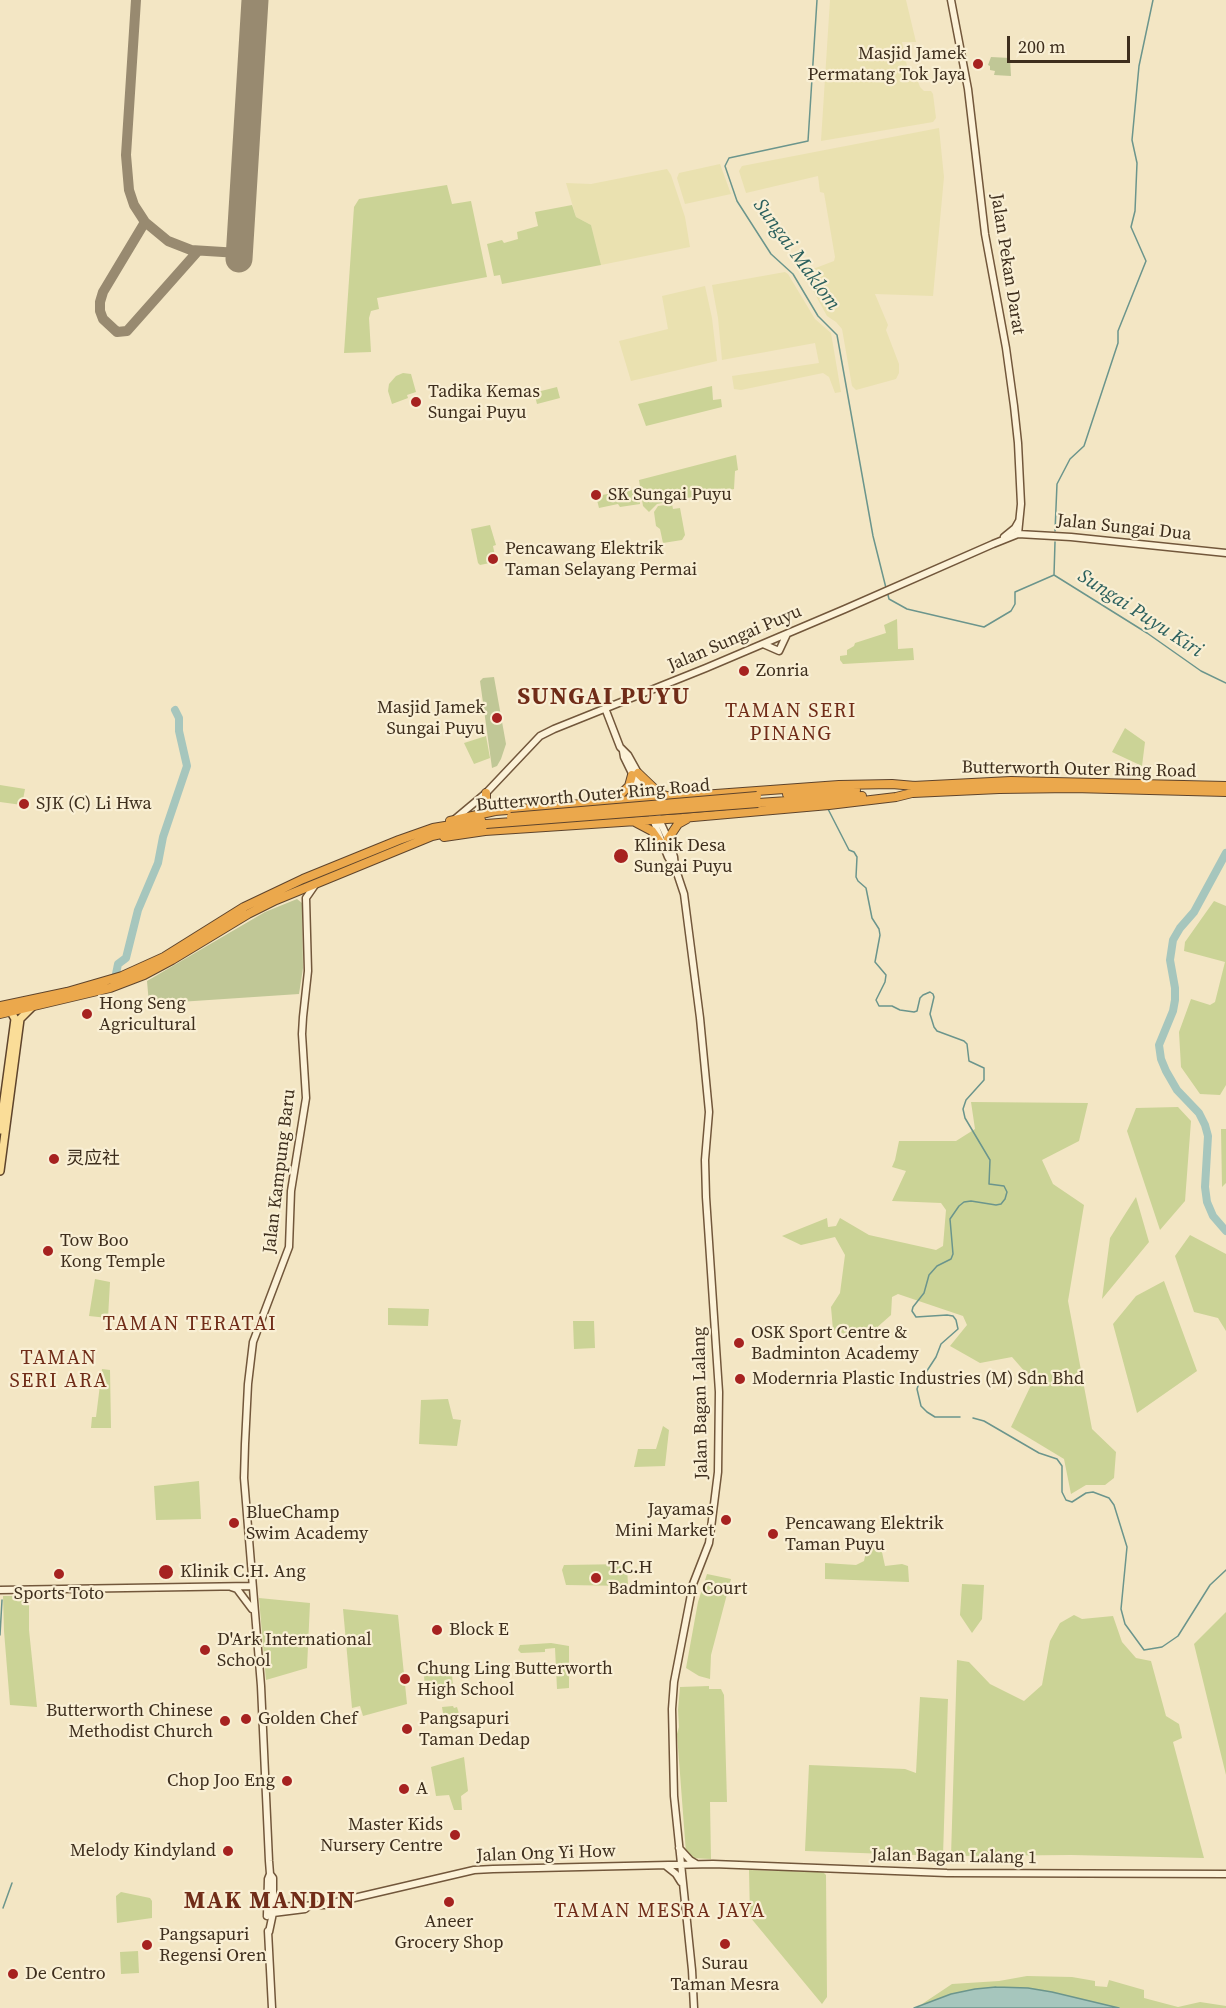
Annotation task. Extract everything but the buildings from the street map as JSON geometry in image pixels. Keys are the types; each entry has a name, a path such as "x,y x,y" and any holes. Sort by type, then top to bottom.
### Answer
{"highway":[{"path":"606,802 621,794 629,786 635,774 660,794 680,797"},
{"name":"Butterworth Outer Ring Road","path":"0,1006 98,984 145,967 244,907 279,890 399,840 438,827 1011,781 1222,789"},
{"path":"438,827 454,819 495,811 606,802 839,785 892,784 916,789"},
{"path":"416,842 485,831 682,818 851,802 896,797 916,789"},
{"path":"486,794 489,807 495,811"},
{"path":"680,797 672,807 675,814 682,818"},
{"path":"620,801 631,806 630,818 627,821"},
{"path":"668,839 678,824 694,816"},
{"path":"627,821 645,826 652,831 664,848"},
{"name":"Butterworth Outer Ring Road","path":"0,1014 110,988 144,975 248,914 318,882 416,842 486,822"}],"main road":[{"name":"Jalan Pekan Darat","path":"951,0 968,89 985,234 1012,394 1018,443 1020,520 1018,534"},
{"path":"993,543 1006,536 1020,520 1033,534"},
{"name":"Jalan Sungai Dua","path":"1018,534 1226,553"},
{"name":"Jalan Sungai Puyu","path":"454,819 486,794 540,736 613,704 690,675 1018,534"},
{"path":"762,644 779,651 787,634"},
{"path":"594,712 610,723 613,704"},
{"name":"Jalan Bagan Lalang","path":"605,708 656,820 664,848 675,867"},
{"name":"Jalan Bagan Lalang","path":"656,820 668,839 686,906 710,1120 705,1160 719,1410 718,1472 708,1543 693,1584 673,1694 673,1764 694,2008"},
{"path":"298,891 302,892 306,898 318,882"},
{"name":"Jalan Kampung Baru","path":"252,1586 244,1478 248,1384 253,1342 289,1247 291,1191 306,1098 303,1017 308,971 306,898"},
{"path":"0,1171 20,1019 32,1007"},
{"path":"0,1130 15,1018 11,1012"},
{"path":"228,1586 237,1589 254,1612"},
{"path":"0,1590 252,1586 261,1686 270,1874 267,1898 271,1913"},
{"path":"679,1847 690,1860 700,1864"},
{"name":"Jalan Bagan Lalang 1","path":"681,1865 947,1873 1226,1874"},
{"name":"Jalan Ong Yi How","path":"271,1913 291,1906 343,1901 474,1870 681,1865"},
{"path":"665,1866 676,1874 683,1890"},
{"path":"270,1874 273,1878 269,1932 272,2008"},
{"path":"273,1886 279,1901 291,1906"},
{"name":"Jalan Ong Yi How","path":"271,1913 305,1909 309,1906"}],"shaded area":[{"path":"830,0 906,0 916,42 902,42 908,71 916,69 920,87 933,94 936,118 933,122 821,141"},
{"path":"939,128 944,177 933,296 875,294 888,325 886,330 899,364 899,373 896,379 856,390 852,386 842,329 827,316 805,276 805,272 834,261 835,257 824,193 820,192 818,176 746,193 739,171 742,166"},
{"path":"720,164 731,194 685,204 677,178 679,173"},
{"path":"667,169 685,217 690,247 601,265 591,225 576,217 566,183 591,184"},
{"path":"785,272 815,319 831,333 841,392 835,393 829,377 823,373 741,390 734,389 732,376 819,363 815,343 722,360 712,285"},
{"path":"705,286 712,318 717,361 631,381 619,341 668,329 662,296"}],"green space":[{"path":"991,57 1010,58 1011,76 994,75 995,71 990,70 988,65"},
{"path":"447,185 452,204 471,201 487,277 377,298 379,309 371,311 369,318 371,352 344,353 354,207 359,199"},
{"path":"572,205 576,217 591,225 601,265 502,284 500,275 494,276 487,244 518,239 517,232 538,226 535,212"},
{"path":"403,373 411,374 416,392 392,404 388,391 389,384 396,376"},
{"path":"712,386 713,400 721,399 722,407 646,426 638,404"},
{"path":"557,387 560,398 537,404 535,396 537,392"},
{"path":"736,455 738,470 735,471 734,489 657,504 649,512 643,506 639,480"},
{"path":"638,489 640,504 620,507 618,504 599,508 596,496"},
{"path":"672,504 673,509 680,508 685,535 682,540 663,543 660,529 656,526 654,512 658,506"},
{"path":"490,525 496,545 493,546 495,556 489,557 490,563 480,565 471,529"},
{"path":"897,619 898,649 913,648 914,660 843,664 840,656 847,655 847,650 855,643 886,633 884,625"},
{"path":"494,677 506,744 497,766 492,768 480,681 483,678"},
{"path":"1125,728 1145,742 1142,766 1112,752"},
{"path":"486,736 490,758 474,764 464,743"},
{"path":"0,785 25,789 22,805 0,802"},
{"path":"297,899 302,903 303,968 299,994 149,1004 147,981 265,912"},
{"path":"1214,901 1226,906 1226,1085 1220,1095 1200,1094 1181,1067 1179,1032 1191,999 1210,1005 1215,1002 1225,962 1184,951 1185,942"},
{"path":"971,1102 1088,1103 1079,1141 1042,1160 1053,1184 1084,1205 1068,1301 1092,1429 1116,1452 1114,1478 1105,1485 1086,1485 1071,1494 1064,1459 1011,1427 1033,1381 1012,1357 980,1363 950,1346 967,1325 963,1316 898,1294 892,1297 891,1315 874,1330 851,1336 833,1330 831,1307 840,1293 845,1255 835,1237 801,1245 782,1236 827,1218 828,1227 836,1226 840,1218 869,1235 936,1250 943,1246 946,1210 941,1203 892,1201 906,1171 892,1167 899,1141 956,1141 975,1129"},
{"path":"1178,1107 1191,1121 1185,1201 1160,1230 1127,1131 1136,1108"},
{"path":"1221,1129 1226,1129 1226,1183 1222,1187"},
{"path":"1136,1197 1149,1242 1102,1299 1110,1238"},
{"path":"1190,1235 1226,1254 1226,1331 1218,1318 1194,1312 1175,1256"},
{"path":"95,1279 110,1282 108,1318 89,1316"},
{"path":"1164,1281 1197,1371 1137,1413 1113,1324 1136,1296"},
{"path":"388,1308 429,1309 428,1326 388,1325"},
{"path":"573,1321 594,1321 595,1348 574,1349"},
{"path":"102,1369 110,1370 111,1428 91,1428 92,1417 96,1417"},
{"path":"448,1399 453,1419 461,1420 457,1446 419,1444 421,1400"},
{"path":"663,1426 669,1430 665,1466 634,1467 638,1449 656,1449"},
{"path":"199,1481 201,1519 156,1520 154,1486"},
{"path":"868,1543 880,1543 885,1566 902,1564 908,1566 909,1582 825,1579 825,1563 856,1565 864,1561"},
{"name":"T.C.H Badminton Court","path":"627,1564 628,1586 566,1585 562,1570 564,1565"},
{"path":"707,1574 731,1579 711,1655 710,1679 699,1676 686,1668 698,1602"},
{"path":"962,1584 984,1585 982,1619 972,1633 960,1615"},
{"path":"3,1596 29,1596 29,1630 37,1707 10,1705"},
{"path":"259,1598 310,1603 307,1668 266,1680"},
{"path":"343,1609 398,1615 407,1704 363,1716 360,1706 352,1708"},
{"path":"1226,1612 1226,1775 1194,1644"},
{"path":"1074,1615 1082,1619 1113,1616 1122,1642 1136,1658 1151,1661 1166,1716 1179,1724 1182,1738 1173,1742 1204,1858 1071,1855 951,1856 957,1660 969,1662 990,1684 1024,1701 1042,1685 1050,1641 1060,1623"},
{"path":"551,1643 569,1646 569,1688 557,1689 555,1648 545,1649 545,1652 521,1653 518,1650 520,1645"},
{"path":"452,1673 453,1687 425,1689 424,1675"},
{"path":"709,1686 709,1689 721,1689 724,1695 727,1802 710,1802 711,1859 691,1858 686,1853 677,1734 680,1687"},
{"path":"920,1697 948,1699 943,1856 805,1851 809,1765 905,1769 916,1773"},
{"path":"442,1707 457,1707 461,1721 445,1726"},
{"path":"464,1757 468,1791 461,1796 462,1810 454,1810 449,1795 436,1796 431,1767"},
{"path":"749,1870 823,1872 826,1875 827,1997 822,2004 750,1917"},
{"path":"121,1892 150,1898 152,1918 117,1923 116,1896"},
{"path":"138,1951 139,1973 121,1974 120,1952"},
{"path":"1027,1976 1072,1977 1095,1981 1095,1986 1107,1987 1109,1980 1144,1990 1144,1998 1178,2007 1200,2002 1226,2006 1226,2008 1119,2008 1028,1988 922,2004 952,1984 999,1981"}],"water":[{"path":"996,1987 1028,1988 1052,1992 1119,2008 914,2008 951,1994"}],"waterway":[{"name":"Sungai Maklom","path":"817,0 808,141 729,158 725,166 737,201 771,254 793,274 818,316 837,335 873,536 886,588"},
{"path":"1055,531 1057,484 1070,459 1084,446 1118,343 1118,331 1146,261 1131,227 1135,211 1137,163 1132,140 1139,66 1153,0"},
{"path":"1054,575 1055,542"},
{"name":"Sungai Puyu Kiri","path":"888,595 889,599 907,609 984,627 1011,611 1015,604 1015,592 1054,575 1147,633 1201,671 1226,683"},
{"path":"116,974 118,964 126,958 138,910 158,863 163,837 187,766 179,731 179,718 175,710"},
{"path":"828,809 849,850 857,857 856,877 866,888 872,918 879,929 875,962 886,975 876,1000 879,1006 892,1006 914,1012 917,1011 920,998 930,992 934,997 930,1014 934,1027 937,1031 964,1041 967,1044 969,1061 984,1068 984,1080 966,1100 963,1109 965,1118 990,1160 989,1184 1004,1186 1007,1192 1005,1199 1001,1204 996,1205 971,1201 959,1206 950,1219 953,1254 951,1259 937,1266 929,1275 924,1293 912,1311 916,1317 947,1315 953,1316 956,1320 958,1329 941,1344 917,1389 921,1406 927,1412 935,1417 960,1417"},
{"name":"Sungai Maklom","path":"1226,853 1194,912 1173,940 1170,960 1175,1000 1173,1011 1159,1045 1166,1071 1177,1090 1199,1113 1205,1125 1208,1136 1205,1187 1207,1202 1213,1216 1226,1231"},
{"path":"973,1418 984,1421 1039,1453 1057,1459 1062,1466 1062,1492 1066,1500 1072,1502 1086,1493 1093,1492 1109,1498 1114,1505 1127,1547 1121,1609 1125,1624 1144,1650 1162,1647 1178,1636 1210,1585 1226,1570"},
{"path":"0,1635 2,1600"},
{"path":"3,1908 12,1883"}],"taxiway":[{"path":"136,0 126,155 129,190 134,205 145,222 168,241 191,250 239,253"},
{"path":"145,222 103,292 100,302 103,319 117,332 127,331 198,251"}],"runway":[{"path":"239,259 255,0"}],"place":[{"name":"Masjid Jamek Permatang Tok Jaya","path":"978,64"},
{"name":"Tadika Kemas Sungai Puyu","path":"416,402"},
{"name":"SK Sungai Puyu","path":"596,495"},
{"name":"Pencawang Elektrik Taman Selayang Permai","path":"493,559"},
{"name":"Zonria","path":"744,671"},
{"name":"Masjid Jamek Sungai Puyu","path":"497,718"},
{"name":"SJK (C) Li Hwa","path":"24,804"},
{"name":"Klinik Desa Sungai Puyu","path":"621,856"},
{"name":"Hong Seng Agricultural","path":"87,1014"},
{"name":"灵应社","path":"54,1159"},
{"name":"Tow Boo Kong Temple","path":"48,1251"},
{"name":"OSK Sport Centre & Badminton Academy","path":"739,1343"},
{"name":"Modernria Plastic Industries (M) Sdn Bhd","path":"740,1379"},
{"name":"Jayamas Mini Market","path":"726,1520"},
{"name":"BlueChamp Swim Academy","path":"234,1523"},
{"name":"Pencawang Elektrik Taman Puyu","path":"773,1534"},
{"name":"Klinik C.H. Ang","path":"166,1572"},
{"name":"Sports Toto","path":"59,1574"},
{"name":"T.C.H Badminton Court","path":"596,1578"},
{"name":"Block E","path":"437,1630"},
{"name":"D'Ark International School","path":"205,1650"},
{"name":"Chung Ling Butterworth High School","path":"405,1679"},
{"name":"Golden Chef","path":"246,1719"},
{"name":"Butterworth Chinese Methodist Church","path":"225,1721"},
{"name":"Pangsapuri Taman Dedap","path":"407,1729"},
{"name":"Chop Joo Eng","path":"287,1781"},
{"name":"A","path":"404,1789"},
{"name":"Master Kids Nursery Centre","path":"455,1835"},
{"name":"Melody Kindyland","path":"228,1851"},
{"name":"Aneer Grocery Shop","path":"449,1902"},
{"name":"Surau Taman Mesra","path":"725,1944"},
{"name":"Pangsapuri Regensi Oren","path":"147,1945"},
{"name":"De Centro","path":"13,1974"}],"district":[{"name":"SUNGAI PUYU","path":"604,698"},
{"name":"TAMAN SERI PINANG","path":"791,724"},
{"name":"TAMAN TERATAI","path":"190,1325"},
{"name":"TAMAN SERI ARA","path":"59,1370"},
{"name":"MAK MANDIN","path":"270,1902"},
{"name":"TAMAN MESRA JAYA","path":"660,1912"}]}
